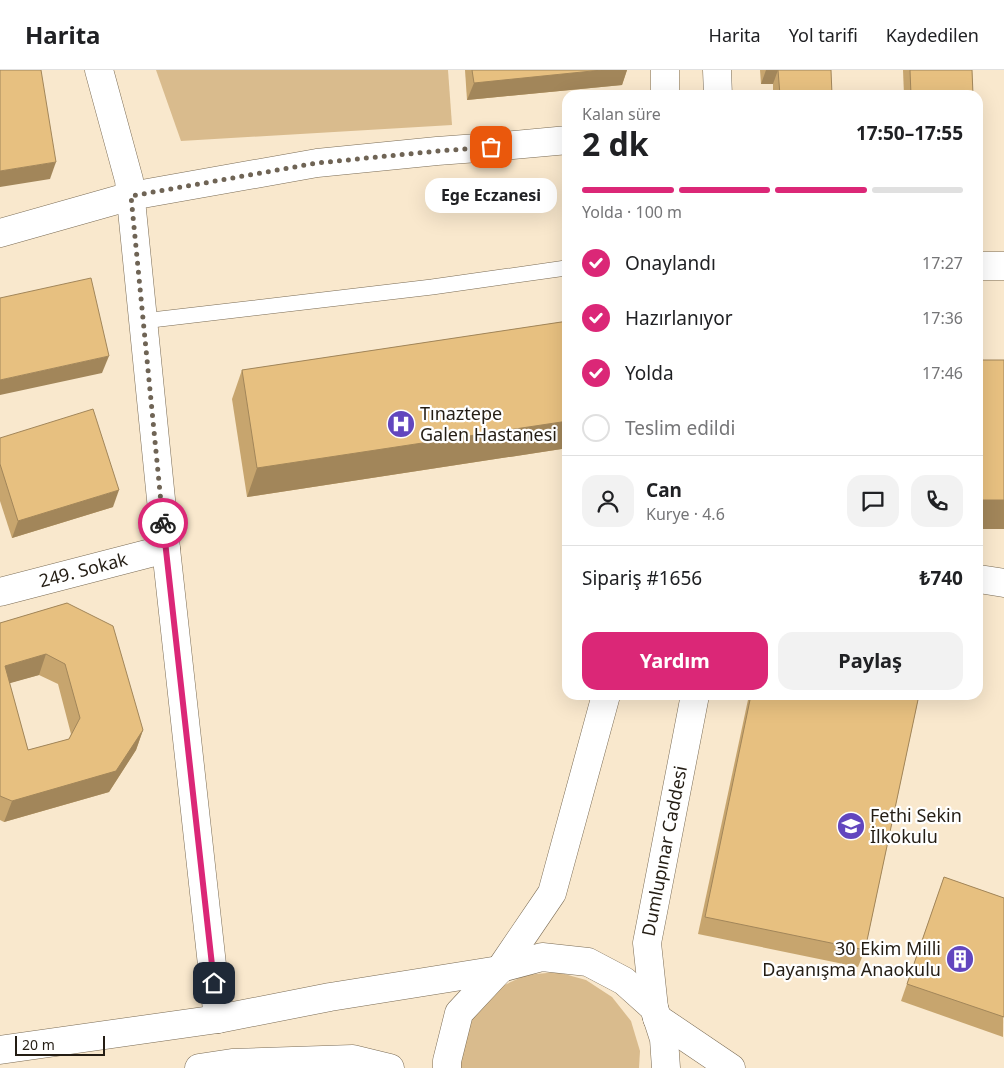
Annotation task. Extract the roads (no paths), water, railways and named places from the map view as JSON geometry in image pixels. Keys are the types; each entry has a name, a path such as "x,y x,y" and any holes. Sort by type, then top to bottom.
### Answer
{"street":[{"path":"99,70 129,180 166,549 218,1019"},
{"path":"665,70 665,90"},
{"path":"717,70 718,90"},
{"path":"0,233 131,196 317,163 562,141"},
{"path":"983,266 1004,266"},
{"name":"249. Sokak","path":"0,592 166,549"},
{"path":"983,580 1004,583"},
{"path":"447,1068 446,1061 459,1014 500,969 552,893 605,700"},
{"name":"Dumlupınar Caddesi","path":"666,1068 664,1039 656,1013 647,943 694,700"},
{"path":"0,1050 218,1019 330,997 500,969 542,957 588,962 624,981 656,1013 731,1068"},
{"path":"199,1068 232,1063 354,1059 390,1068"}],"lane":[{"path":"143,321 432,287 562,269"}],"place":[{"name":"Ege Eczanesi","path":"491,147"},
{"name":"Tınaztepe Galen Hastanesi","path":"401,424"},
{"name":"Fethi Sekin İlkokulu","path":"851,826"},
{"name":"30 Ekim Milli Dayanışma Anaokulu","path":"960,959"}]}
